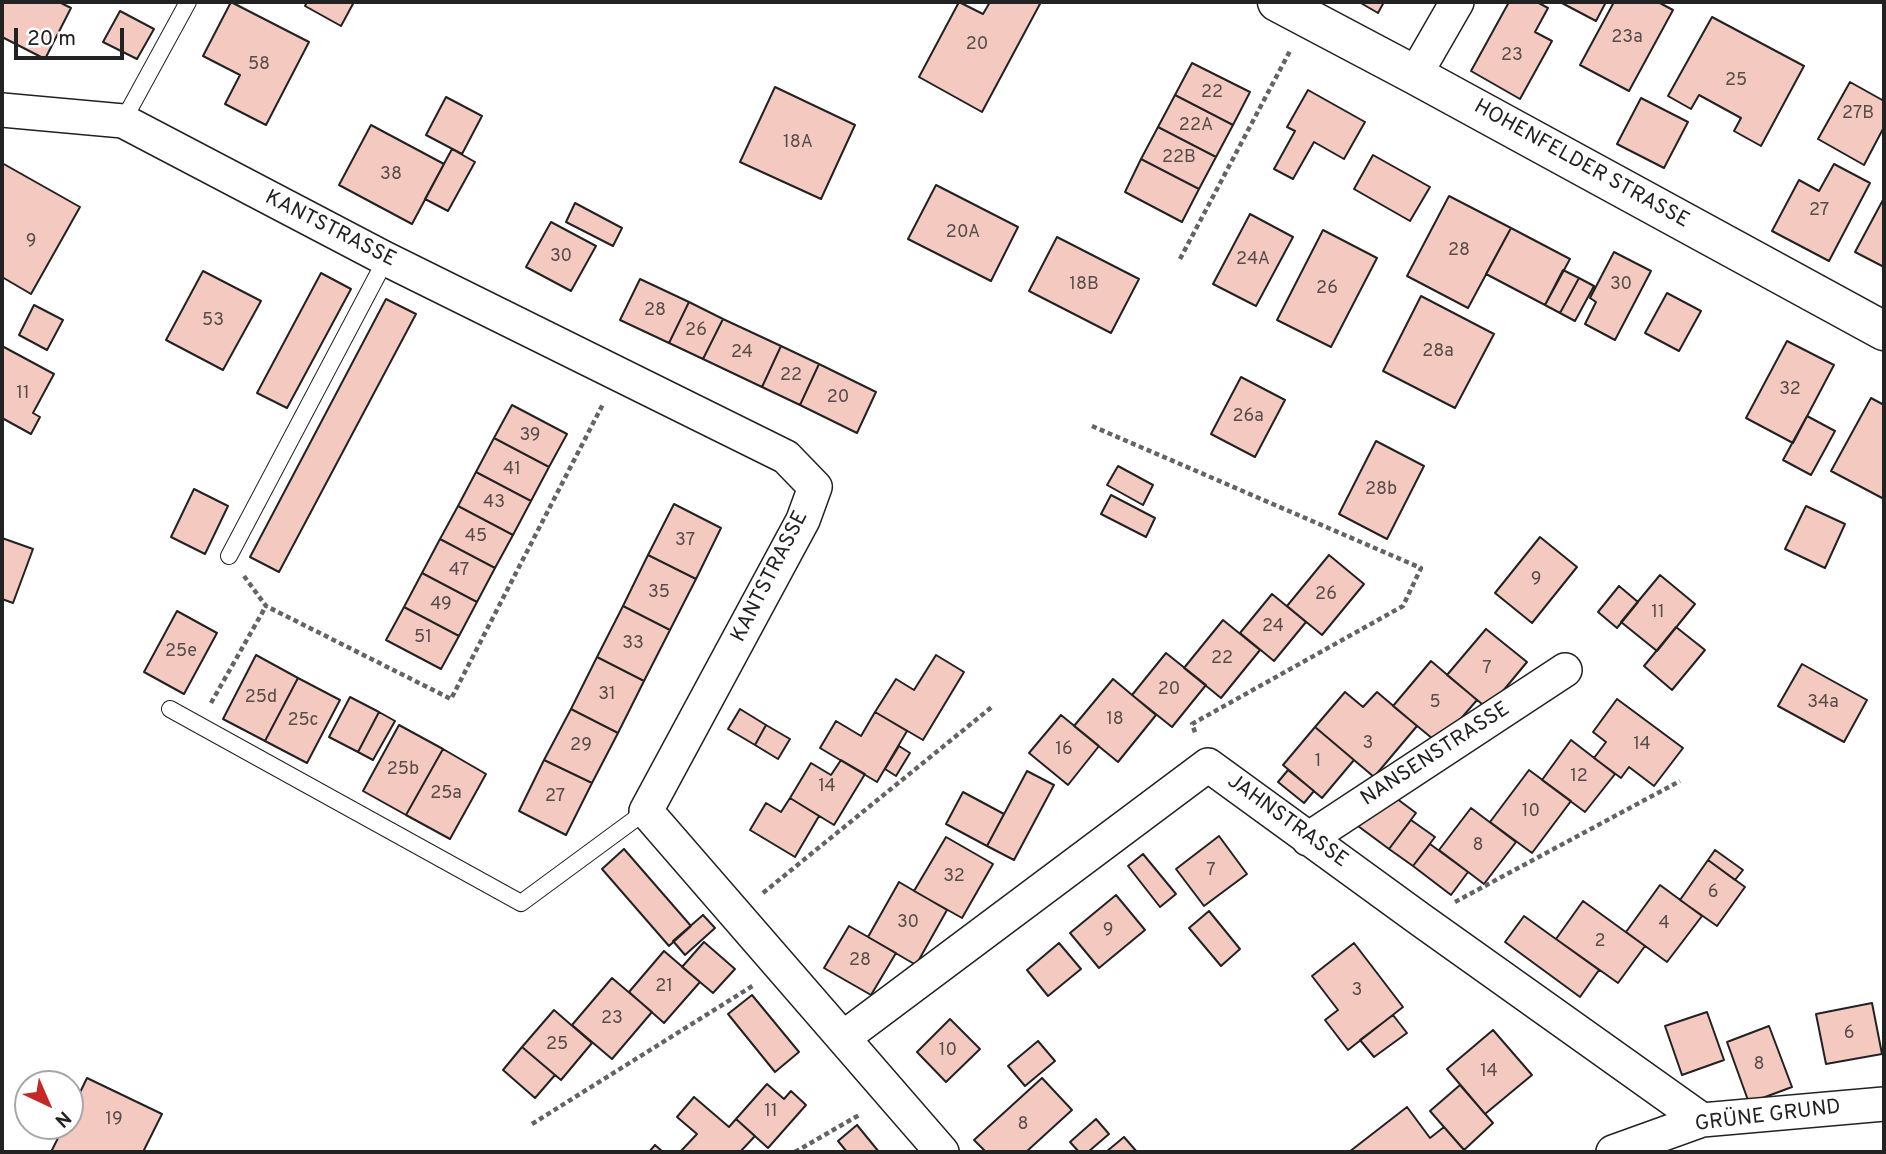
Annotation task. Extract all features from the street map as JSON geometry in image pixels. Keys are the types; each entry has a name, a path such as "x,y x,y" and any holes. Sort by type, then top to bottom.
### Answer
{"street":[{"path":"1415,75 1457,2"},
{"name":"HOHENFELDER STRASSE","path":"1292,10 1884,331"},
{"name":"KANTSTRASSE","path":"2,110 123,121 386,259 786,457 815,486 803,520 646,811"},
{"name":"NANSENSTRASSE","path":"1308,839 1565,670"},
{"name":"JAHNSTRASSE","path":"843,1038 1208,765 1702,1120"},
{"path":"646,811 942,1152"},
{"name":"GRÜNE GRUND","path":"1614,1152 1702,1120 1884,1104"}],"lane":[{"path":"123,121 188,2"},
{"path":"229,556 386,259"},
{"path":"170,709 521,904 646,811"}],"path":[{"path":"1180,259 1292,10"},
{"path":"229,556 266,606 451,699 618,374"},
{"path":"1093,426 1421,568 1403,606 1192,724 1208,765"},
{"path":"198,725 266,606"},
{"path":"736,915 993,706"},
{"path":"1421,920 1680,781"},
{"path":"532,1124 782,967"},
{"path":"796,1152 893,1095"}],"building":[{"path":"2,2 59,2 71,8 45,59 2,37"},
{"path":"231,2 309,42 266,125 225,104 240,75 203,56"},
{"path":"307,2 354,2 341,26 305,6"},
{"path":"959,2 983,14 990,2 1041,2 982,112 919,77"},
{"path":"1359,2 1384,2 1378,13"},
{"path":"1509,2 1537,2 1548,8 1535,32 1552,41 1520,99 1471,71"},
{"path":"1560,2 1606,2 1596,21"},
{"path":"1614,2 1658,2 1673,10 1629,91 1580,65"},
{"path":"120,11 154,29 137,59 103,42"},
{"path":"1712,17 1804,66 1761,146 1734,131 1741,118 1699,95 1691,109 1668,96"},
{"path":"1192,63 1250,92 1233,125 1175,95"},
{"path":"1850,82 1884,101 1884,127 1864,165 1818,139"},
{"path":"775,87 855,125 821,199 740,162"},
{"path":"1308,90 1365,122 1344,159 1314,142 1293,179 1274,169 1295,131 1287,127"},
{"path":"1175,95 1233,125 1216,157 1158,127"},
{"path":"446,97 482,116 462,154 426,135"},
{"path":"1641,98 1688,122 1664,168 1617,144"},
{"path":"371,125 444,164 412,224 339,185"},
{"path":"1158,127 1216,157 1199,189 1141,159"},
{"path":"452,149 475,162 448,211 425,199"},
{"path":"1373,155 1430,187 1410,221 1354,189"},
{"path":"1141,159 1199,189 1182,222 1125,192"},
{"path":"2,163 80,207 31,294 2,277"},
{"path":"1834,164 1870,183 1829,261 1772,231 1799,180 1819,191"},
{"path":"936,185 1018,227 991,281 908,239"},
{"path":"1449,196 1511,228 1468,308 1407,276"},
{"path":"1884,198 1884,267 1855,252"},
{"path":"575,203 622,228 613,246 566,222"},
{"path":"1250,214 1293,237 1256,306 1213,284"},
{"path":"551,222 596,246 571,291 526,267"},
{"path":"1511,228 1570,259 1545,305 1486,274"},
{"path":"1323,230 1377,258 1331,347 1277,320"},
{"path":"1057,237 1139,279 1111,333 1029,291"},
{"path":"1614,252 1651,271 1615,340 1585,324 1596,302 1590,298"},
{"path":"1563,270 1579,278 1560,313 1545,305"},
{"path":"203,271 261,301 223,370 166,340"},
{"path":"321,273 351,289 287,408 257,393"},
{"path":"1579,278 1594,286 1575,321 1560,313"},
{"path":"640,279 689,302 669,343 620,320"},
{"path":"1667,293 1701,311 1679,351 1645,333"},
{"path":"1421,296 1494,334 1455,408 1383,371"},
{"path":"386,299 416,314 279,572 250,557"},
{"path":"689,302 723,319 703,359 669,343"},
{"path":"34,305 63,320 47,350 19,335"},
{"path":"723,319 781,346 762,387 703,359"},
{"path":"1787,341 1834,365 1793,443 1746,418"},
{"path":"2,346 54,374 33,413 40,417 31,434 2,418"},
{"path":"781,346 819,364 800,405 762,387"},
{"path":"819,364 876,392 857,433 800,405"},
{"path":"1241,377 1285,400 1255,457 1211,434"},
{"path":"1871,398 1884,405 1884,499 1831,471"},
{"path":"512,405 567,434 549,467 494,438"},
{"path":"1807,416 1835,431 1811,475 1783,460"},
{"path":"494,438 549,467 531,501 476,472"},
{"path":"1376,441 1424,466 1387,539 1339,514"},
{"path":"1118,466 1153,485 1143,505 1107,485"},
{"path":"476,472 531,501 513,535 458,506"},
{"path":"194,489 228,506 205,554 171,537"},
{"path":"1111,495 1155,518 1146,537 1101,514"},
{"path":"674,504 721,528 696,579 648,555"},
{"path":"458,506 513,535 495,568 440,539"},
{"path":"1806,506 1845,524 1825,568 1785,549"},
{"path":"1540,537 1577,567 1532,623 1495,593"},
{"path":"2,538 33,549 13,603 2,599"},
{"path":"440,539 495,568 477,602 422,573"},
{"path":"648,555 696,579 670,630 623,606"},
{"path":"1329,555 1364,584 1322,635 1287,606"},
{"path":"422,573 477,602 459,636 404,607"},
{"path":"1660,575 1695,604 1657,651 1621,622"},
{"path":"1619,586 1638,602 1617,628 1598,612"},
{"path":"1272,594 1306,622 1274,661 1240,633"},
{"path":"623,606 670,630 644,681 597,657"},
{"path":"404,607 459,636 441,669 386,640"},
{"path":"177,611 217,633 184,694 144,672"},
{"path":"1223,620 1260,650 1221,698 1184,668"},
{"path":"1676,627 1705,650 1672,690 1644,666"},
{"path":"1486,629 1527,662 1488,709 1447,675"},
{"path":"1166,653 1206,685 1172,727 1132,695"},
{"path":"256,655 298,678 265,741 223,719"},
{"path":"936,655 964,672 923,740 875,712 896,679 914,690"},
{"path":"597,657 644,681 618,733 571,709"},
{"path":"1431,661 1477,700 1439,744 1393,706"},
{"path":"1802,664 1867,700 1844,742 1778,706"},
{"path":"298,678 340,700 307,763 265,741"},
{"path":"1113,679 1156,715 1118,762 1074,726"},
{"path":"1345,692 1363,707 1377,692 1417,726 1374,777 1315,727"},
{"path":"350,697 379,712 358,752 329,737"},
{"path":"1617,699 1683,748 1654,786 1629,767 1621,778 1594,758 1606,742 1593,732"},
{"path":"571,709 618,733 592,783 544,760"},
{"path":"740,709 766,725 755,745 728,729"},
{"path":"379,712 395,721 373,760 358,752"},
{"path":"875,712 907,731 877,782 820,748 836,721 861,736"},
{"path":"1061,715 1099,746 1068,785 1029,753"},
{"path":"399,725 443,749 406,815 363,791"},
{"path":"766,725 790,739 778,759 755,745"},
{"path":"1315,727 1354,760 1322,798 1283,765"},
{"path":"1571,740 1615,774 1585,812 1542,780"},
{"path":"899,746 910,753 896,776 885,769"},
{"path":"443,749 486,774 450,839 406,815"},
{"path":"544,760 592,783 566,835 519,811"},
{"path":"841,760 865,774 834,825 790,798 811,763 831,775"},
{"path":"1288,770 1314,791 1304,803 1278,782"},
{"path":"1529,770 1571,801 1532,853 1490,822"},
{"path":"1027,771 1054,785 1014,860 987,846"},
{"path":"963,792 1004,814 987,846 946,824"},
{"path":"790,798 819,816 795,857 750,830 766,803 781,812"},
{"path":"1396,798 1416,813 1389,849 1358,826"},
{"path":"1471,808 1516,842 1484,884 1439,850"},
{"path":"1411,820 1435,837 1413,866 1389,849"},
{"path":"1219,836 1247,874 1204,906 1176,869"},
{"path":"946,837 993,864 962,918 914,891"},
{"path":"1430,844 1468,872 1451,895 1413,866"},
{"path":"624,849 691,926 669,946 602,869"},
{"path":"1715,850 1743,870 1735,880 1708,860"},
{"path":"1143,854 1176,894 1160,907 1128,866"},
{"path":"1708,860 1745,887 1717,926 1680,900"},
{"path":"899,882 947,910 916,965 868,937"},
{"path":"1660,885 1702,916 1667,962 1626,932"},
{"path":"1116,895 1145,930 1099,968 1070,933"},
{"path":"1583,901 1645,946 1618,983 1556,939"},
{"path":"1209,911 1240,949 1221,966 1189,928"},
{"path":"703,915 715,928 685,955 673,941"},
{"path":"1524,916 1599,970 1580,997 1505,942"},
{"path":"849,926 896,953 871,995 824,968"},
{"path":"704,942 735,969 713,993 682,967"},
{"path":"1059,943 1081,969 1048,996 1027,970"},
{"path":"1354,943 1403,1007 1348,1050 1325,1020 1338,1010 1312,976"},
{"path":"664,951 700,982 664,1023 629,992"},
{"path":"612,978 652,1012 612,1059 572,1025"},
{"path":"752,995 799,1052 775,1072 728,1014"},
{"path":"1872,1003 1882,1054 1826,1064 1816,1014"},
{"path":"554,1010 592,1043 561,1080 522,1047"},
{"path":"1707,1012 1724,1060 1682,1075 1665,1026"},
{"path":"1393,1015 1407,1033 1374,1057 1360,1040"},
{"path":"950,1019 980,1049 946,1082 917,1052"},
{"path":"1769,1026 1792,1087 1749,1103 1727,1042"},
{"path":"1493,1030 1532,1075 1485,1114 1447,1069"},
{"path":"1038,1041 1055,1061 1025,1086 1008,1066"},
{"path":"522,1047 555,1075 535,1098 503,1070"},
{"path":"87,1078 162,1114 143,1152 51,1152 57,1140 84,1140 84,1084"},
{"path":"1042,1078 1072,1110 1026,1152 986,1152 974,1140"},
{"path":"767,1084 784,1099 791,1091 806,1105 768,1148 736,1119"},
{"path":"1460,1085 1493,1123 1464,1150 1430,1111"},
{"path":"694,1097 729,1127 736,1119 755,1136 740,1152 681,1151 697,1134 677,1117"},
{"path":"1407,1107 1430,1138 1444,1127 1466,1152 1349,1152"},
{"path":"1096,1119 1109,1134 1088,1152 1079,1152 1070,1142"},
{"path":"857,1125 879,1152 847,1152 838,1141"},
{"path":"1124,1137 1137,1152 1106,1152"},
{"path":"655,1145 663,1152 649,1152"}]}
